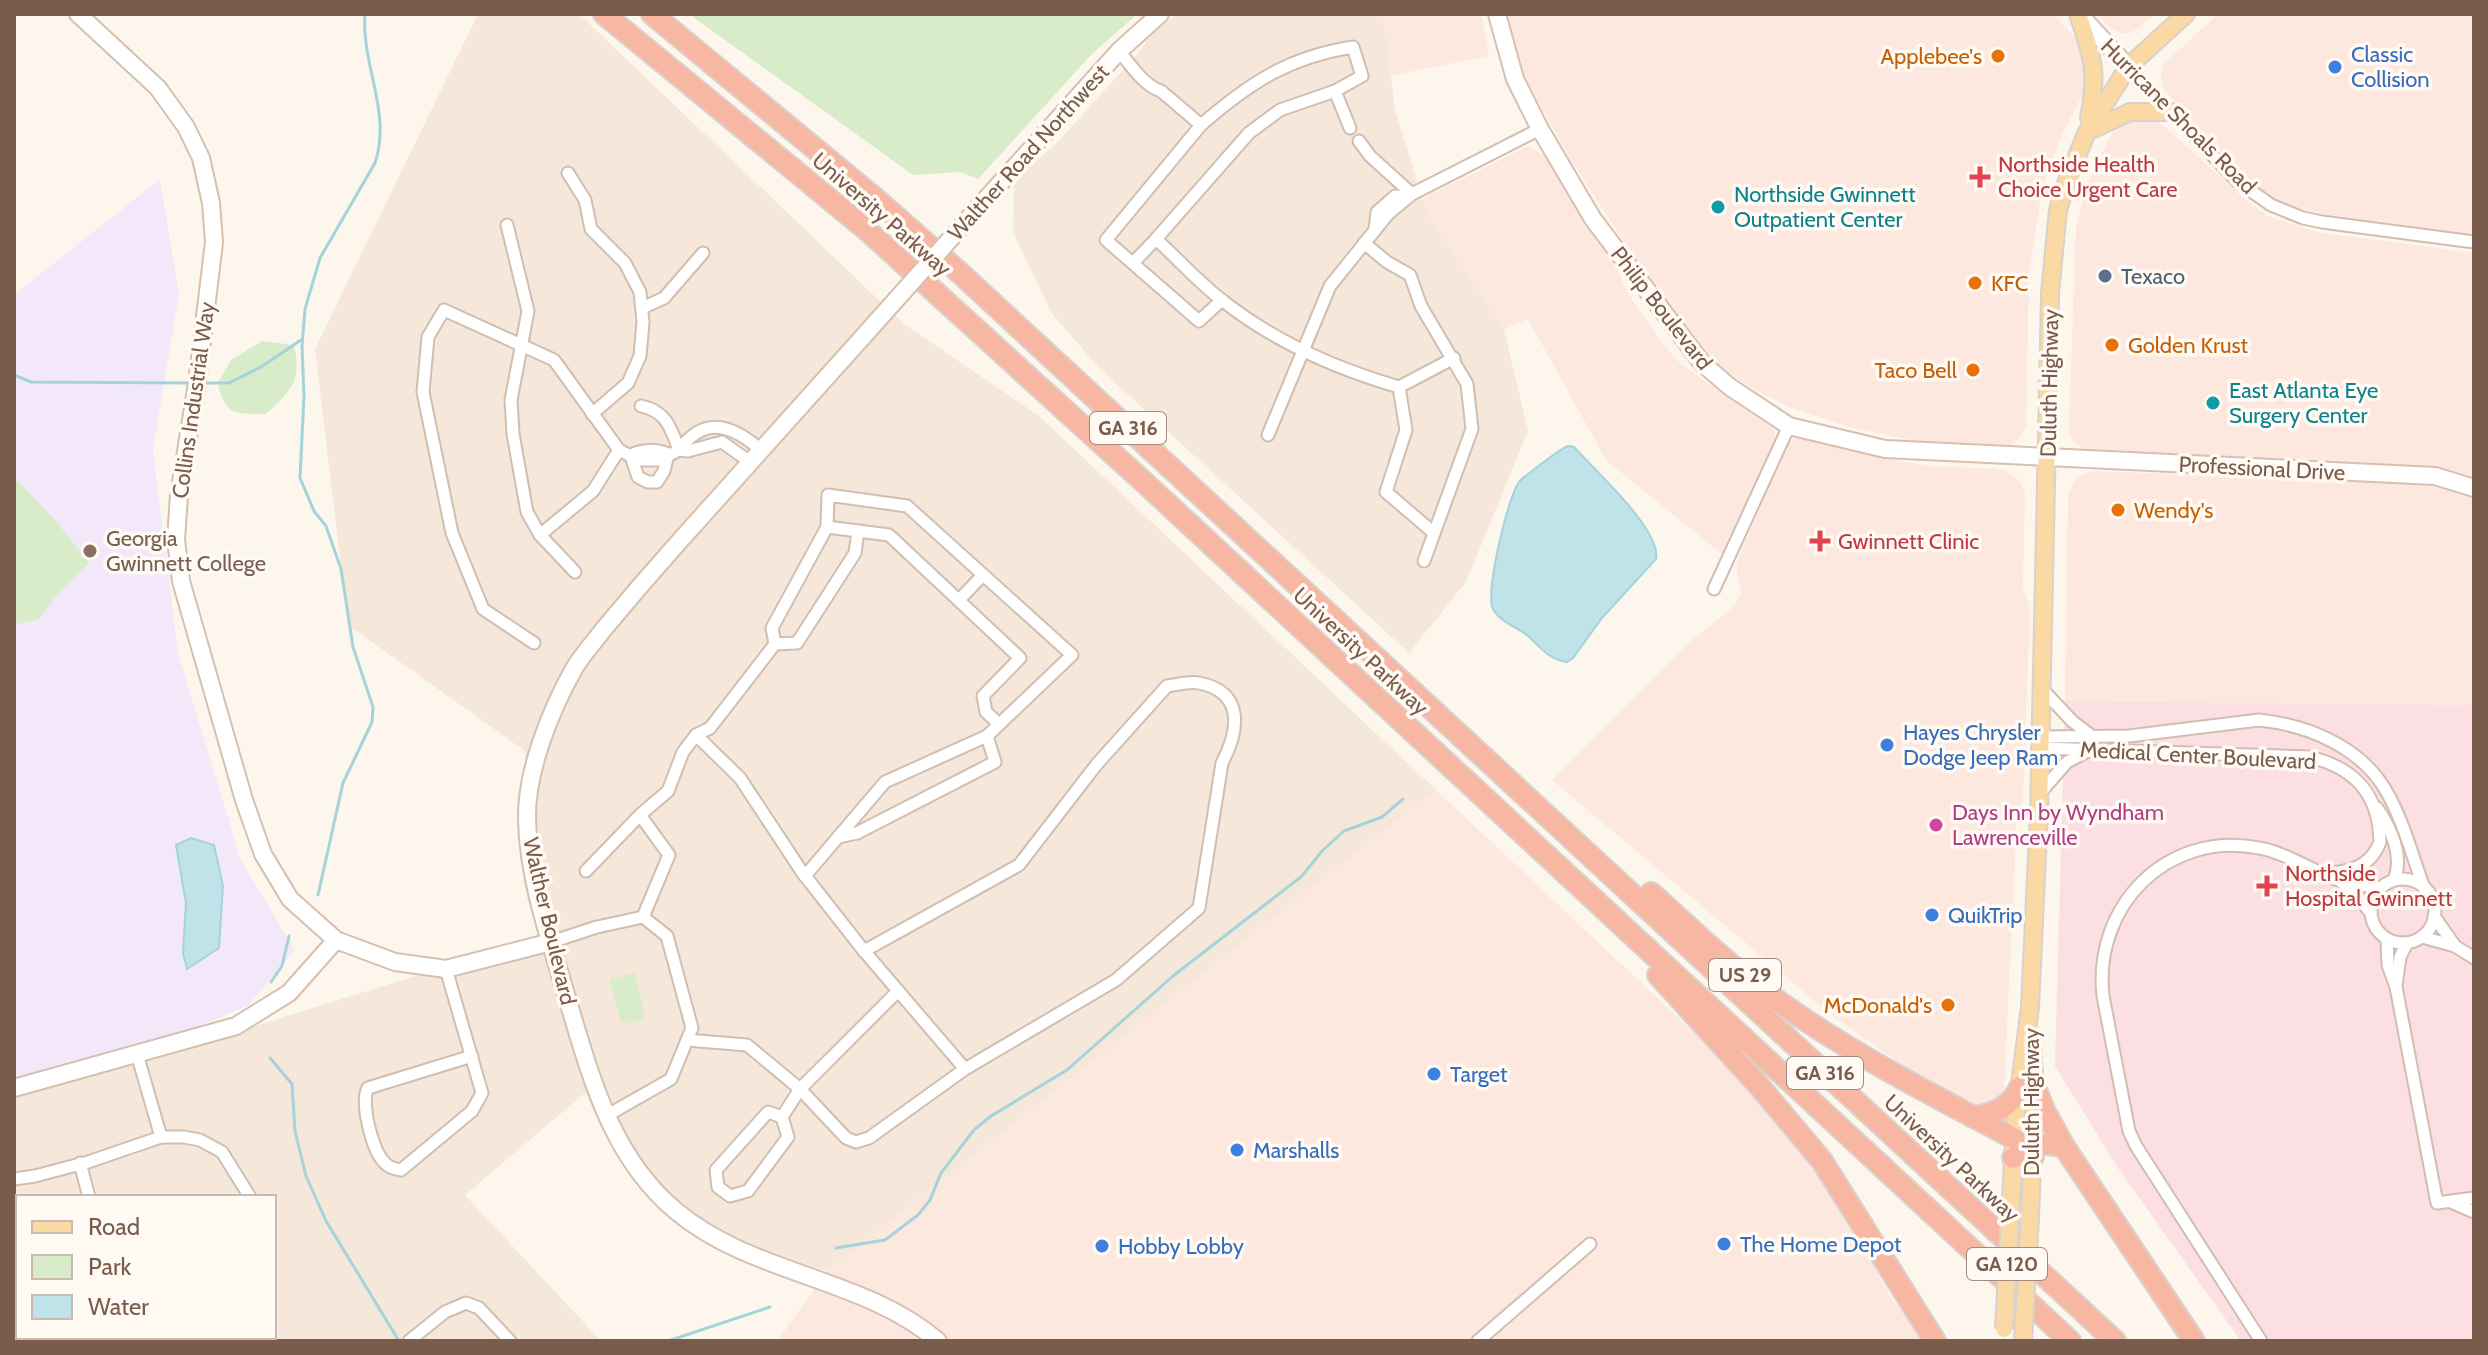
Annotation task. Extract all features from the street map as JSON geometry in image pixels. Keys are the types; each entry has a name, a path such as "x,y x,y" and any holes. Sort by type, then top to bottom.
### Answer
{"highway":[{"name":"University Parkway","path":"604,14 878,240 2070,1341"},
{"name":"University Parkway","path":"652,14 843,171 960,273 2115,1341"},
{"name":"US 29","path":"1536,805 1602,850 1765,992 1835,1039 1973,1117 2024,1150"},
{"name":"US 29","path":"1596,902 1633,948 1805,1139 1935,1341"},
{"path":"1973,1117 1991,1114 2005,1107 2027,1087 2038,1099 2065,1148 2194,1341"},
{"path":"2024,1150 2054,1144 2065,1148"}],"main road":[{"path":"2079,14 2094,68 2095,86 2087,132"},
{"name":"Duluth Highway","path":"2023,1341 2030,1216 2024,1150 2041,742 2050,294 2054,234 2062,197 2087,132 2128,67 2186,14"},
{"path":"2087,132 2130,112 2172,112"},
{"name":"Duluth Highway","path":"2004,1335 2011,1198 2024,1150"}],"street":[{"name":"Collins Industrial Way","path":"78,14 158,88 186,127 201,158 211,203 214,242 197,383 179,495 176,540 181,581 244,800 263,854 290,899 336,940"},
{"name":"Walther Road Northwest","path":"869,330 1121,49 1160,14"},
{"name":"Philip Boulevard","path":"1497,14 1515,79 1540,129 1593,219 1702,363 1730,387 1789,426 1885,449 2047,457"},
{"name":"Hurricane Shoals Road","path":"2079,14 2237,181 2271,205 2341,225 2474,242"},
{"path":"1133,263 1249,133 1280,110 1335,91 1362,76 1353,47 1333,50 1282,67 1239,92 1201,125 1106,240 1199,321 1222,300"},
{"path":"1121,49 1160,84 1161,91 1201,125"},
{"path":"1335,91 1350,128"},
{"path":"1268,435 1330,286 1375,229 1377,212 1406,208 1410,196 1540,129"},
{"path":"1359,141 1410,196"},
{"path":"568,173 585,200 591,229 625,263 640,292 642,308 640,356 628,383 592,414"},
{"path":"507,225 528,311 511,400 513,434 527,512 540,535 575,572"},
{"path":"1156,239 1222,300 1273,336 1370,378 1399,387 1454,358"},
{"path":"1364,243 1387,262 1410,275 1421,306 1467,384 1472,429 1424,561"},
{"path":"642,308 664,298 703,253"},
{"path":"534,643 483,609 452,533 423,392 428,337 444,310 554,360 619,450 631,455 638,477 648,482 657,482 673,452 689,436 707,428 723,426 746,437 755,456"},
{"name":"Walther Boulevard","path":"869,330 625,603 576,665 553,710 533,772 527,816 530,851 551,942 588,1069 606,1116 639,1172 673,1209 725,1245 867,1300 906,1319 938,1341"},
{"path":"1399,387 1406,430 1386,492 1434,533"},
{"path":"641,406 654,409 669,421 673,452"},
{"path":"1714,589 1789,426"},
{"path":"540,535 593,491 619,450"},
{"path":"631,455 639,450 673,452"},
{"name":"Professional Drive","path":"2047,457 2435,476 2474,488"},
{"path":"586,871 668,791 683,752 696,735 710,728 775,644 772,628 827,527 828,495 907,506 1072,655 987,736 885,782 805,876"},
{"path":"827,527 889,535 1020,658 983,696 986,712 999,724"},
{"path":"775,644 797,643 855,553 858,531"},
{"path":"959,600 983,575"},
{"path":"687,1040 747,1045 800,1089 846,1138 856,1142 869,1138 965,1069 1116,980 1199,908 1222,763 1233,742 1235,722 1231,702 1221,690 1196,682 1167,686 1097,764 1019,865 864,951"},
{"name":"Medical Center Boulevard","path":"2042,689 2094,743"},
{"name":"Medical Center Boulevard","path":"2094,743 2259,720 2279,722 2323,736 2354,754 2372,771 2385,790 2424,888"},
{"path":"696,735 740,778 805,876 864,951 965,1069"},
{"path":"838,837 857,833 995,762 987,736"},
{"name":"Medical Center Boulevard","path":"2041,742 2310,757 2344,769 2370,798 2380,834 2377,850 2366,863 2352,870 2325,874"},
{"path":"2039,795 2067,762 2094,743"},
{"path":"2370,798 2388,827 2397,855 2399,866 2394,880"},
{"path":"640,815 669,855 643,917"},
{"path":"2261,1341 2132,1139 2103,996 2102,958 2107,938 2125,901 2140,882 2174,859 2210,849 2238,846 2277,852 2338,880 2381,888"},
{"path":"2338,880 2359,898 2371,913 2378,932 2387,939 2407,943 2422,937 2434,916 2431,896 2424,888 2416,882 2394,880 2381,888 2372,902 2371,913"},
{"path":"2434,916 2455,946"},
{"path":"14,1088 236,1026 289,993 336,940 395,962 446,969 643,917"},
{"path":"606,1116 671,1079 692,1028 667,936 643,917"},
{"path":"2422,937 2455,946 2474,958"},
{"path":"2387,939 2388,965 2396,987 2437,1203 2474,1198"},
{"path":"2396,987 2400,957 2407,943"},
{"path":"446,969 472,1056 482,1093 472,1111 401,1170 384,1162 376,1151 368,1120 365,1100 368,1088 472,1056"},
{"path":"782,1117 768,1112 716,1170 718,1187 730,1196 748,1191 788,1137 782,1117 800,1089 898,991"},
{"path":"137,1054 161,1137"},
{"path":"14,1179 35,1176 161,1137 200,1140 222,1152 249,1195"},
{"path":"80,1163 88,1195"},
{"path":"2451,1202 2474,1212"},
{"path":"1478,1341 1590,1244"},
{"path":"409,1341 445,1312 466,1303 479,1308 510,1341"}],"shaded area":[{"path":"478,14 579,14 903,323 1039,416 1436,790 828,1271 710,1238 634,1169 585,1093 465,1195 601,1341 14,1341 14,1022 130,974 187,1047 538,938 524,884 525,751 348,625 315,349"},
{"path":"1178,14 1383,14 1395,110 1427,213 1504,329 1528,431 1466,582 1409,653 1100,369 1052,314 1013,232 1014,184 1055,145 1141,50 1151,34"},
{"path":"1383,14 1481,14 1489,56 1389,76"},
{"path":"1506,14 2053,14 2076,39 2083,52 2087,74 2084,92 2062,134 2042,188 2029,275 2026,427 2020,438 2011,445 1992,448 1936,445 1852,428 1791,408 1747,385 1718,365 1676,323 1571,160 1518,66"},
{"path":"2097,14 2155,14 2136,30 2124,34 2111,29"},
{"path":"2218,14 2474,14 2474,235 2318,213 2286,204 2248,181 2210,144 2163,88 2161,78 2163,65"},
{"path":"2152,118 2268,216 2317,232 2474,253 2474,480 2252,464 2232,457 2090,452 2076,444 2070,436 2069,425 2076,226 2091,175 2115,127 2128,119"},
{"path":"1526,147 1553,162 1616,263 1633,301 1663,344 1680,363 1773,424 1775,439 1724,556 1606,460 1528,319 1504,329 1427,213 1423,200 1430,195"},
{"name":"Georgia Gwinnett College","path":"160,179 179,295 153,449 178,653 241,861 295,950 248,1006 82,1073 14,1079 14,295"},
{"path":"1796,437 1932,466 2003,469 2019,480 2025,493 2023,587 2030,609 2023,801 2017,816 2004,1088 1996,1103 1966,1110 1829,1013 1552,780 1692,640 1735,606 1741,593 1736,564 1786,446"},
{"path":"2090,471 2438,483 2474,495 2474,705 2065,701 2068,494 2077,478"},
{"name":"Northside Hospital Gwinnett","path":"2065,701 2474,705 2474,1341 2241,1341 2118,1168 2055,1066"},
{"path":"1436,790 1702,1040 1826,1176 1890,1296 1926,1341 777,1341 828,1271"}],"green space":[{"path":"689,14 1136,15 1092,54 978,179 960,172 913,175"},
{"path":"262,341 294,345 295,377 288,391 266,414 239,413 228,407 218,383 231,360"},
{"path":"14,481 18,481 55,520 89,563 57,595 39,619 14,625"},
{"path":"634,973 646,1018 626,1024 621,1021 610,983 611,979"}],"water":[{"path":"1568,446 1574,447 1638,517 1655,547 1656,559 1567,662 1549,655 1527,635 1499,617 1491,600 1499,545 1514,491 1522,479"},
{"path":"191,838 214,845 223,886 219,948 187,969 183,953 186,903 176,845"}],"waterway":[{"path":"318,895 343,783 372,722 373,707 353,647 341,569 326,526 314,511 300,478 304,396 302,346 305,309 320,258 375,163 379,144 380,125 367,52 365,14"},
{"path":"204,383 229,383 261,367 301,340"},
{"path":"14,375 31,382 193,383"},
{"path":"836,1248 885,1240 918,1215 930,1200 941,1173 974,1130 991,1116 1067,1070 1173,976 1302,876 1322,851 1344,831 1382,817 1403,799"},
{"path":"271,982 282,966 289,936"},
{"path":"270,1058 292,1084 295,1131 306,1176 326,1221 399,1341"},
{"path":"668,1341 770,1307"}],"place":[{"name":"Applebee's","path":"1998,56"},
{"name":"Classic Collision","path":"2335,67"},
{"name":"Northside Health Choice Urgent Care","path":"1980,177"},
{"name":"Northside Gwinnett Outpatient Center","path":"1718,207"},
{"name":"Texaco","path":"2105,276"},
{"name":"KFC","path":"1975,283"},
{"name":"Golden Krust","path":"2112,345"},
{"name":"Taco Bell","path":"1973,370"},
{"name":"East Atlanta Eye Surgery Center","path":"2213,403"},
{"name":"Wendy's","path":"2118,510"},
{"name":"Gwinnett Clinic","path":"1820,541"},
{"name":"Georgia Gwinnett College","path":"90,551"},
{"name":"Hayes Chrysler Dodge Jeep Ram","path":"1887,745"},
{"name":"Days Inn by Wyndham Lawrenceville","path":"1936,825"},
{"name":"Northside Hospital Gwinnett","path":"2267,886"},
{"name":"QuikTrip","path":"1932,915"},
{"name":"McDonald's","path":"1948,1005"},
{"name":"Target","path":"1434,1074"},
{"name":"Marshalls","path":"1237,1150"},
{"name":"The Home Depot","path":"1724,1244"},
{"name":"Hobby Lobby","path":"1102,1246"}]}
